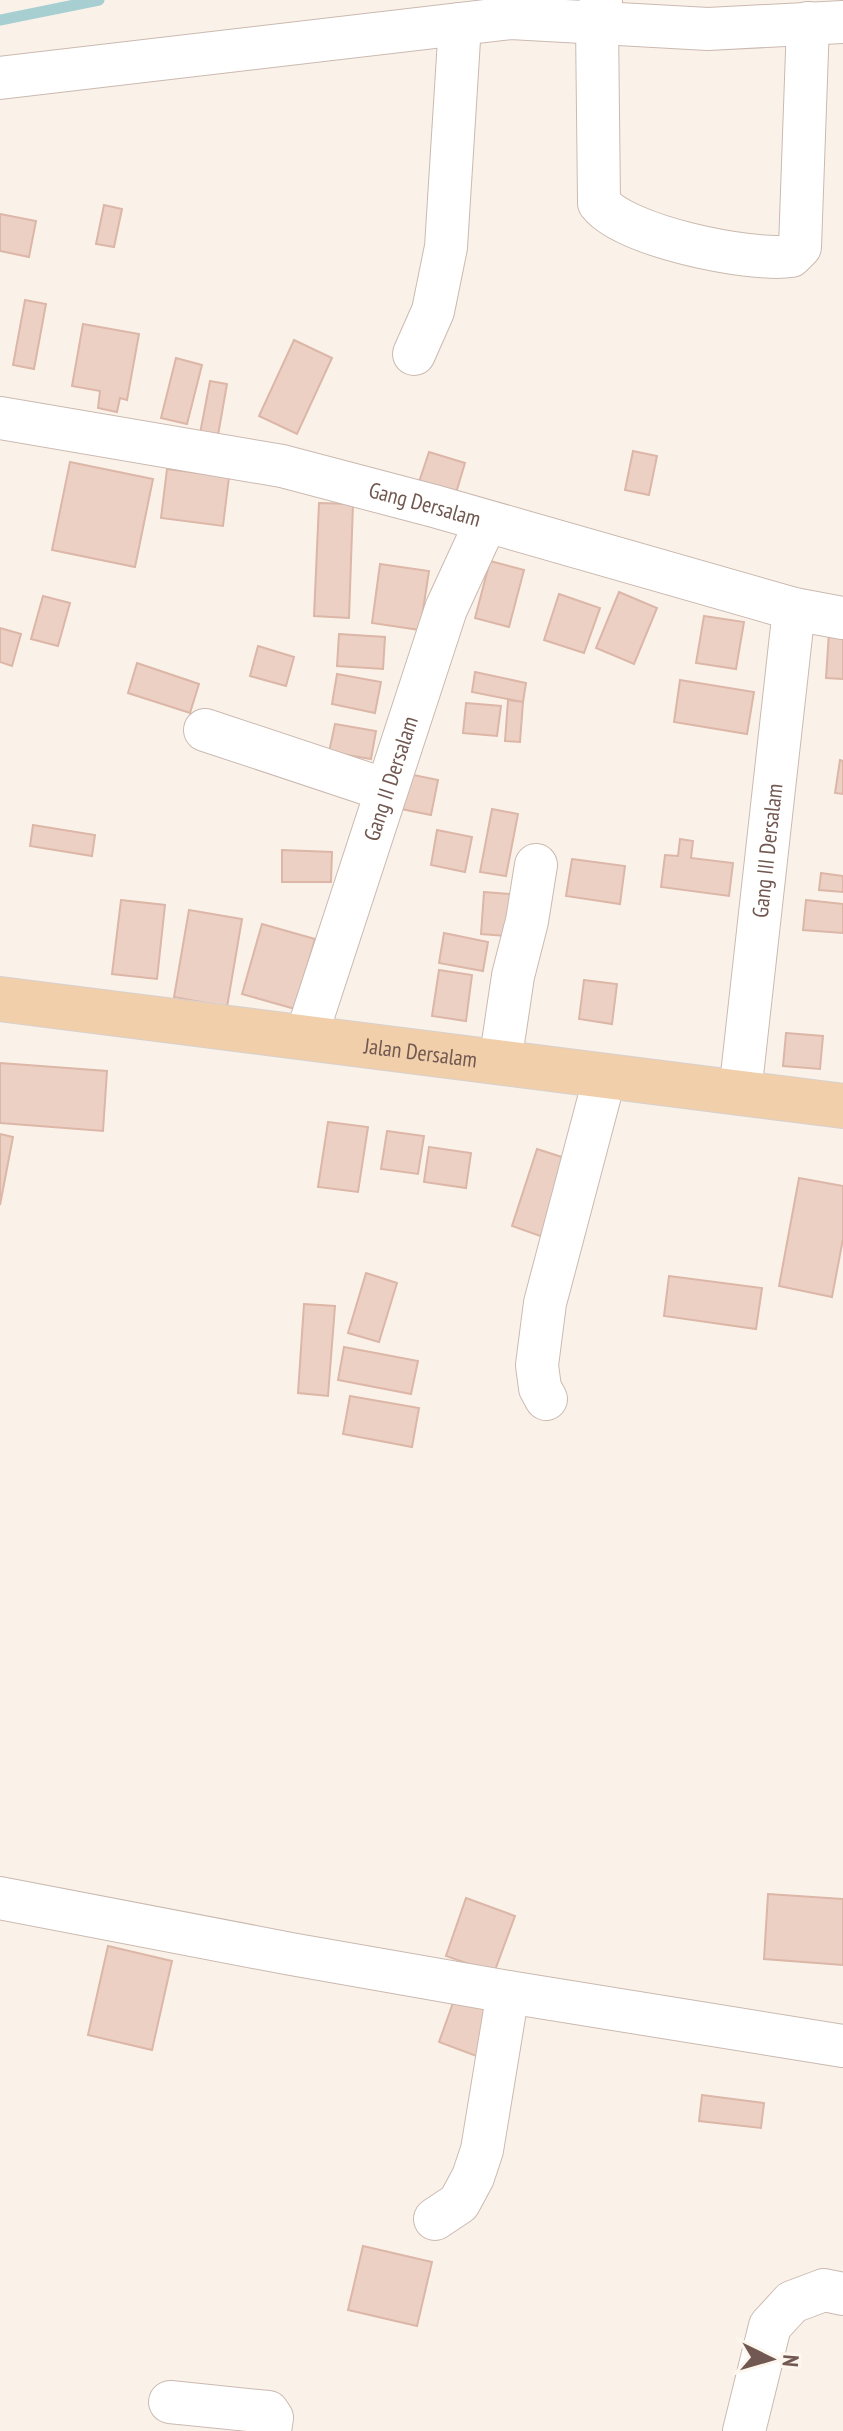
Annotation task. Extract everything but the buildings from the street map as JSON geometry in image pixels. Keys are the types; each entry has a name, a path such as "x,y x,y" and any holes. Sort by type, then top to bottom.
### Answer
{"main road":[{"name":"Jalan Dersalam","path":"0,999 843,1106"}],"street":[{"path":"0,78 511,18 599,11 708,29 826,22 800,247 794,254 781,257 728,251 658,236 627,225 609,215 602,207 597,187 600,167 599,11"},
{"path":"414,354 433,311 446,247 460,24"},
{"name":"Gang Dersalam","path":"0,418 282,466 794,609 843,618"},
{"name":"Gang II Dersalam","path":"306,1037 446,609 486,522"},
{"name":"Gang III Dersalam","path":"740,1093 794,609"},
{"path":"205,730 386,790"},
{"path":"500,1063 513,976 527,921 536,865"},
{"path":"546,1399 540,1388 537,1365 545,1303 605,1076"},
{"path":"0,1898 291,1954 843,2046"},
{"path":"435,2219 459,2203 473,2177 482,2150 508,1992"},
{"path":"744,2431 770,2326 792,2302 824,2290 843,2294"},
{"path":"170,2402 268,2412 272,2418 270,2431"}],"waterway":[{"path":"0,20 99,0"}]}
